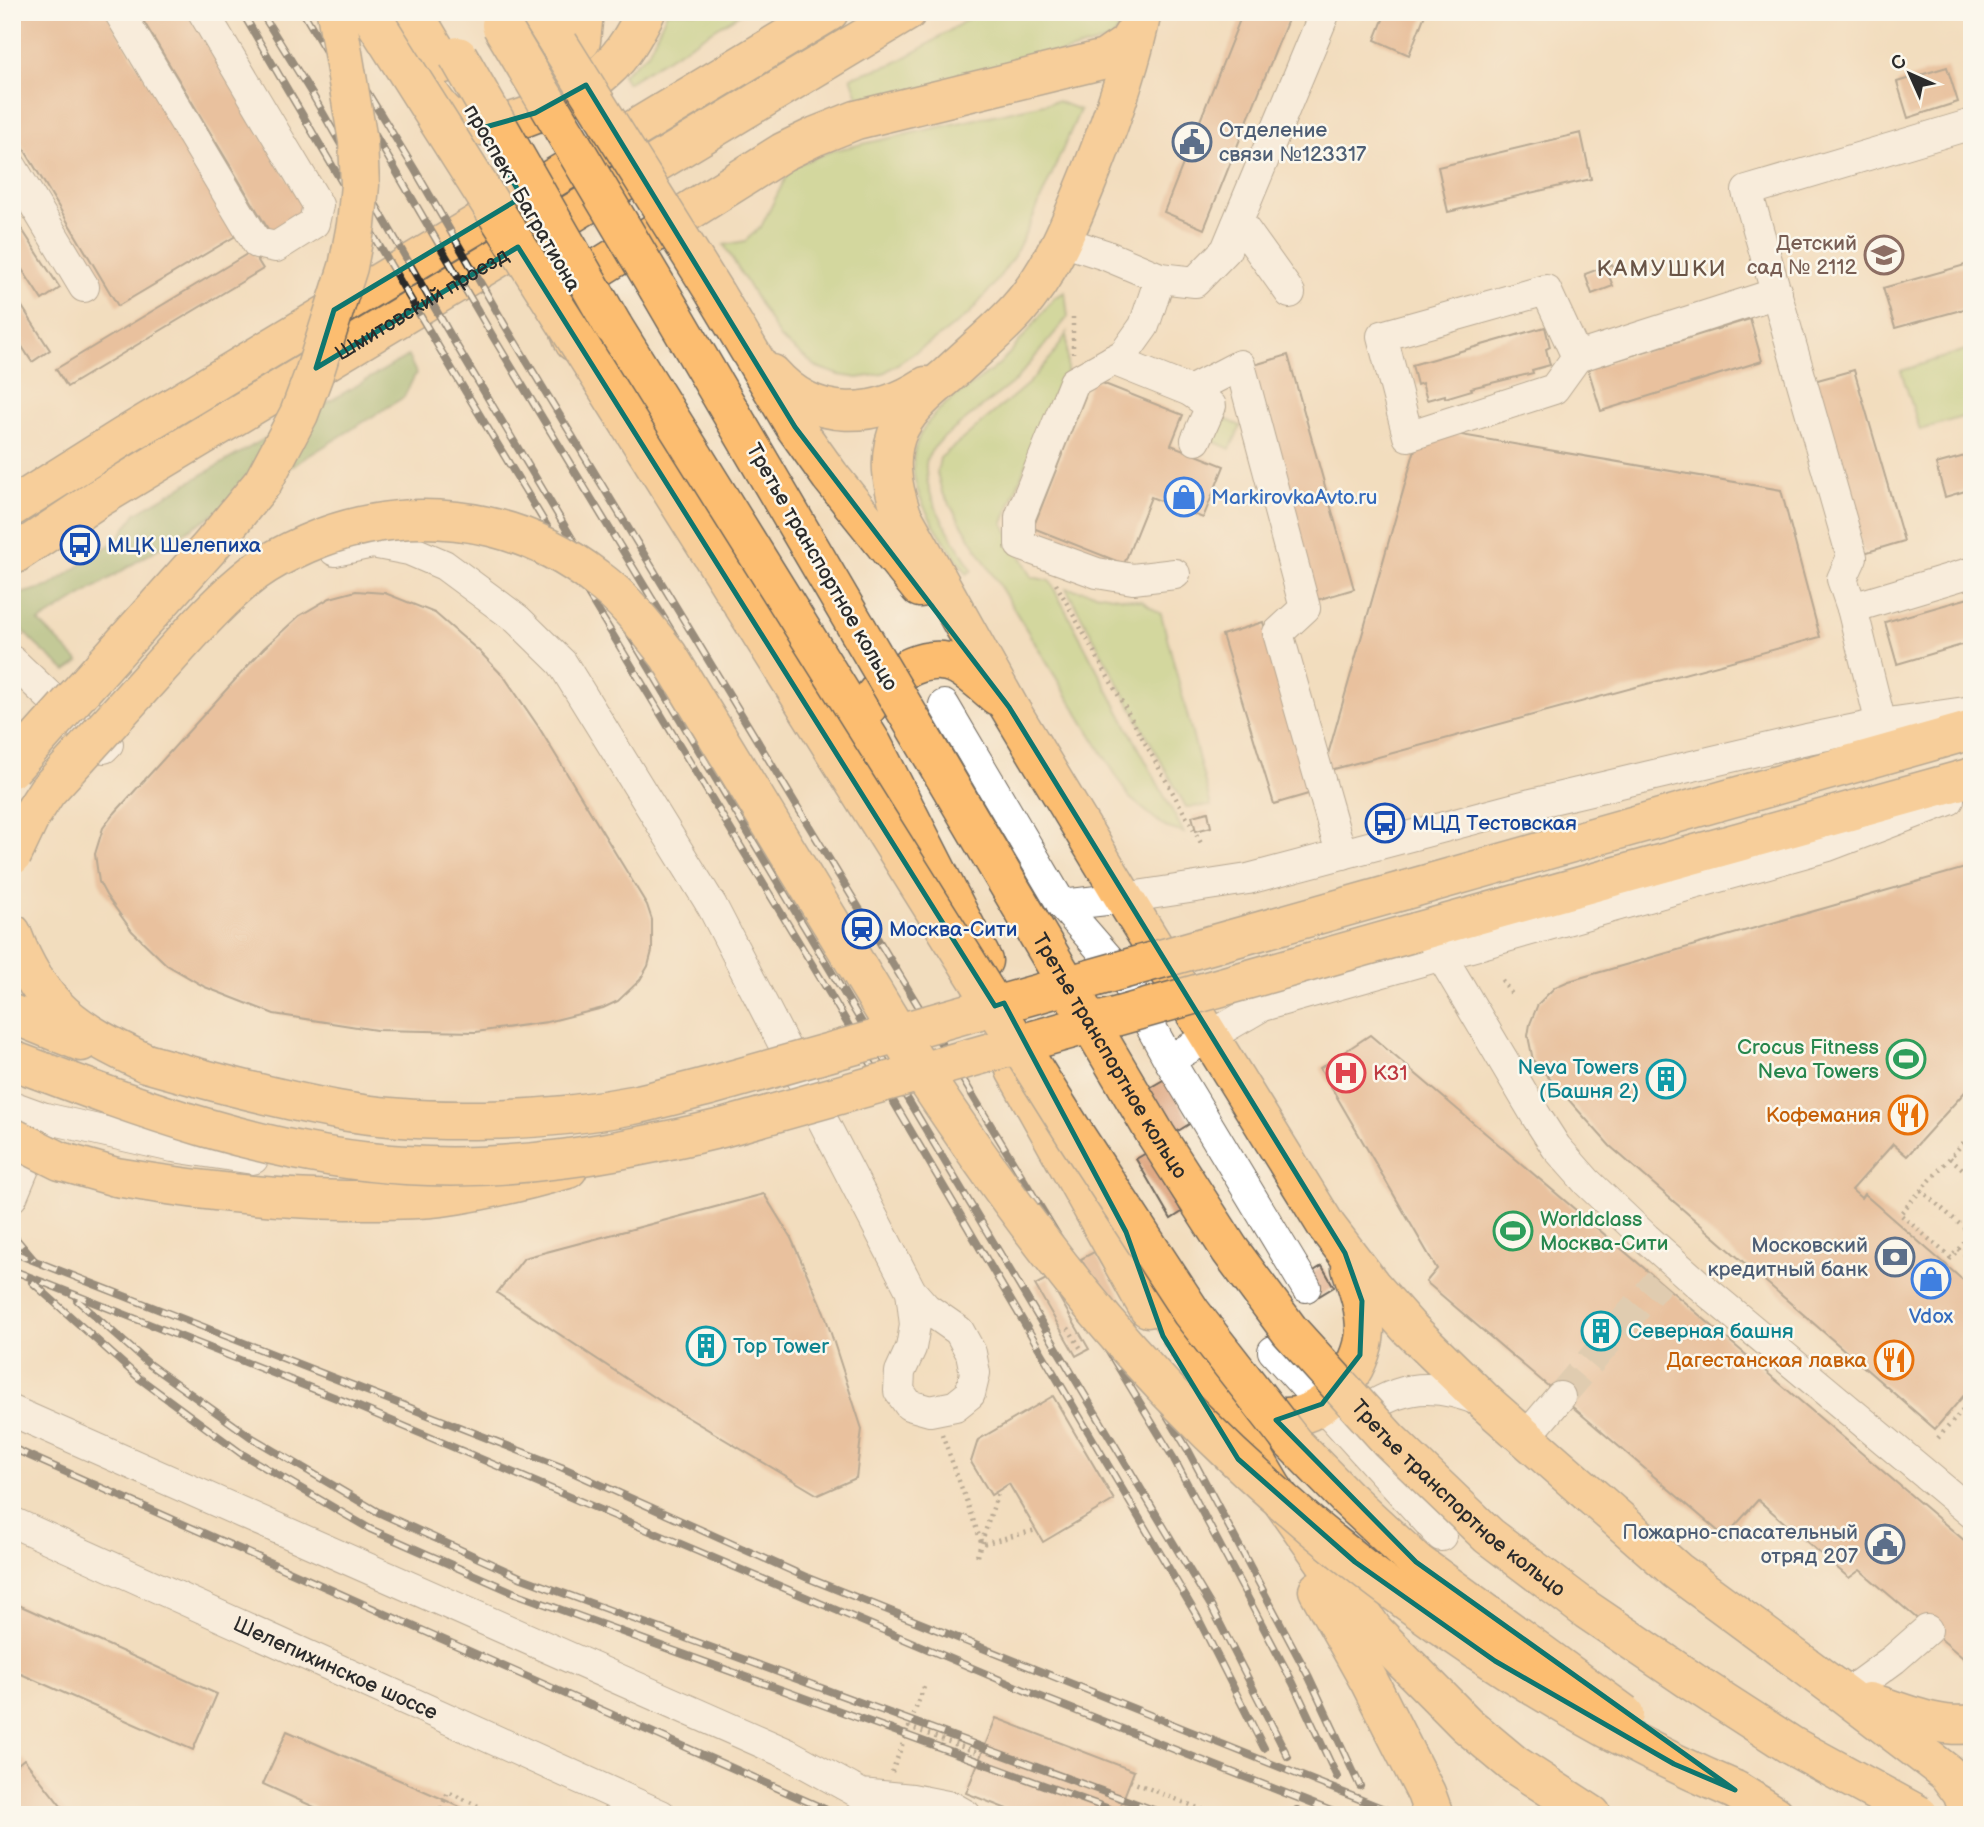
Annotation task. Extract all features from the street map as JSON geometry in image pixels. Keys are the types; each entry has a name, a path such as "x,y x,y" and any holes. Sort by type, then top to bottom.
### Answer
{"main road":[{"path":"12,768 209,548 263,482 299,414 348,267 360,185 358,141 336,12"},
{"path":"369,12 1076,1136 1191,1312 1293,1443 1416,1562 1628,1716 1775,1815"},
{"path":"380,12 444,113 454,120 483,128 499,126 535,113 595,79 629,43 646,12"},
{"path":"413,12 451,60"},
{"path":"431,12 451,60 855,754 1009,1058 1320,1593 1369,1681 1434,1815"},
{"path":"539,12 575,32 600,108 811,451 949,623 1009,707"},
{"name":"Шмитовский проезд","path":"12,507 123,437 829,12"},
{"name":"Шмитовский проезд","path":"12,556 121,485 907,12"},
{"path":"1148,15 1114,111 1049,267 1019,308 906,416 894,445 891,463 896,498 910,532 1009,707 1124,898 1345,1253 1409,1328 1486,1403 1677,1571 1947,1773 1962,1793 1970,1815"},
{"path":"962,964 600,388 573,338 565,314 566,299 575,284 584,278 783,152 808,139 856,120 1105,59 1127,44 1148,15"},
{"name":"Третье транспортное кольцо","path":"497,19 1156,1135 1230,1250 1290,1331 1389,1440 1489,1536 1587,1610 1704,1689 1792,1746 1919,1815"},
{"path":"716,295 774,376 802,401 817,406 855,411 896,402 917,392 965,359"},
{"path":"607,329 873,746 1028,1051 1126,1232 1171,1333 1272,1487 1374,1631 1466,1724 1515,1765 1592,1815"},
{"path":"12,856 31,816 47,792 145,683 233,590 257,570 288,552 359,525 399,519 441,518 485,524 518,535 574,562 623,601 668,655 924,1076 968,1143 1021,1217 1077,1286 1129,1348 1179,1401 1301,1515 1356,1562 1423,1612 1495,1661 1569,1706 1674,1764 1735,1790"},
{"path":"873,746 866,723 868,705 879,688 895,674 914,666 933,662 954,664 974,676 1009,707"},
{"path":"12,1014 89,1045 146,1063 271,1096 338,1110 409,1118 471,1119 545,1116 620,1107 710,1086 1972,730"},
{"path":"12,1137 61,1161 116,1177 175,1187 305,1199 380,1200 440,1197 493,1189 1429,944 1821,818 1972,777"},
{"path":"12,933 27,969 53,1006 91,1035 146,1063"},
{"path":"12,1060 114,1098 198,1125 331,1157 406,1165 530,1164 653,1145"},
{"path":"1171,1333 1243,1403 1265,1414 1287,1418 1307,1412 1332,1416 1360,1355 1365,1332 1363,1301 1345,1253"},
{"path":"1845,1695 1939,1723 1962,1726 1972,1724"}],"street":[{"path":"119,12 257,243 276,247 314,223 318,205 203,12"},
{"path":"1062,241 1160,278 1195,282 1226,250 1325,12"},
{"path":"1881,724 1852,608 1842,579 1852,557 1747,191 1972,124"},
{"path":"12,167 84,287"},
{"path":"1237,224 1245,230 1290,293"},
{"path":"1160,278 1144,326 1124,354 1074,382 1020,517 1020,545 1097,573 1133,579 1175,574"},
{"path":"1577,358 1546,290 1382,335 1408,436 1554,389 1577,358 1777,293"},
{"path":"1113,360 1190,391 1211,405 1196,440"},
{"path":"1190,391 1241,365 1305,608 1278,633 1343,854"},
{"path":"12,661 104,748 217,627 286,570 328,553 372,544 409,550 444,565 517,619 562,663 712,906 911,1291 926,1308 959,1331 971,1353 975,1373 970,1394 955,1406 933,1410 909,1405 899,1391 900,1372 911,1348 915,1325 911,1291"},
{"path":"1852,608 1972,572"},
{"path":"944,705 1062,905 1122,974 1169,1060 1306,1287"},
{"path":"1062,905 1248,880 1531,804 1674,761 1881,724 1972,711"},
{"path":"1169,1060 1262,1006 1429,944 1828,846 1972,791"},
{"path":"1429,944 1556,1147 1666,1272 1972,1513"},
{"path":"12,1106 45,1118 173,1147 253,1159"},
{"path":"12,1197 45,1118"},
{"path":"1273,1351 1441,1536"},
{"path":"1332,1416 1366,1408 1400,1391 1416,1388 1442,1389 1465,1394 1486,1403"},
{"path":"1525,1438 1560,1397"},
{"path":"12,1411 776,1748 861,1794 912,1799 952,1807 966,1815"},
{"name":"Шелепихинское шоссе","path":"12,1522 661,1815"},
{"path":"1845,1695 1894,1659 1927,1630"}],"path":[{"path":"1073,317 1074,382"},
{"path":"1054,557 1054,582 1200,843"},
{"path":"1502,980 1514,998"},
{"path":"1951,1258 1900,1214 1972,1133"},
{"path":"1950,1158 1972,1177"},
{"path":"1921,1191 1971,1233 1945,1265"},
{"path":"1958,1249 1972,1261"},
{"path":"1938,1438 1972,1401"},
{"path":"933,1410 982,1544"},
{"path":"977,1556 999,1490"},
{"path":"982,1544 1036,1530"},
{"path":"883,1796 924,1687"},
{"path":"909,1727 981,1754"},
{"path":"1130,1781 1216,1815"},
{"path":"438,1815 448,1792 498,1815"}],"highlighted area":[{"path":"586,85 795,427 1009,707 1345,1253 1362,1301 1360,1355 1322,1404 1276,1420 1416,1562 1735,1790 1674,1764 1495,1661 1355,1562 1238,1459 1163,1336 1126,1232 1004,1003 995,1006 518,247 316,368 334,310 522,197 482,128 535,113"}],"green space":[{"path":"667,12 743,12 627,83 622,75 648,53"},
{"path":"979,12 1127,12 1113,39 862,108 851,77 893,64"},
{"path":"1057,101 1080,110 1014,256 969,314 882,374 858,378 817,367 780,338 724,245 745,241 761,227 791,167 831,151"},
{"path":"1065,292 1068,317 1016,380 943,438 928,458 926,465 930,492 942,519 972,570 967,574 921,500 913,461 917,441 936,413 996,367 1055,297"},
{"path":"1067,333 1067,376 1057,386 1003,523 1032,577 1050,581 1184,833 1165,827 1130,798 942,492 937,473 940,458 1029,383 1053,355"},
{"path":"1972,348 1972,414 1920,430 1901,371"},
{"path":"408,356 416,373 404,397 39,622 79,662 66,671 23,630 13,609 12,596 50,586 118,539 136,513"},
{"path":"1218,416 1241,426 1230,449 1208,439"},
{"path":"1066,588 1142,601 1161,614 1211,806 1186,807"}],"building":[{"path":"12,12 106,12 239,234 118,306 12,129"},
{"path":"138,12 188,12 307,212 271,234"},
{"path":"1243,12 1291,12 1204,229 1164,212"},
{"path":"1386,12 1426,12 1409,55 1375,40"},
{"path":"1947,67 1958,102 1908,118 1897,82"},
{"path":"1581,133 1591,179 1448,212 1438,167"},
{"path":"12,214 60,288 42,300 12,254"},
{"path":"252,251 263,269 67,387 56,369"},
{"path":"1972,263 1972,307 1895,328 1883,288"},
{"path":"1612,264 1615,274 1609,276 1613,286 1592,294 1585,274"},
{"path":"12,291 50,350 32,362 12,331"},
{"path":"1750,319 1762,361 1601,411 1588,369"},
{"path":"1545,327 1550,347 1546,349 1550,365 1532,370 1533,373 1471,388 1472,390 1445,398 1445,395 1427,400 1422,383 1417,385 1412,365"},
{"path":"1288,355 1354,589 1310,602 1244,368"},
{"path":"1854,370 1904,541 1864,553 1814,381"},
{"path":"1092,379 1183,415 1171,445 1224,466 1203,518 1151,497 1124,564 1033,528"},
{"path":"1421,428 1781,490 1820,637 1323,772"},
{"path":"1972,454 1972,489 1945,497 1936,464"},
{"path":"356,591 385,593 435,613 505,678 538,726 647,905 652,920 652,951 648,966 640,980 618,1001 603,1008 547,1022 476,1032 376,1030 274,1014 205,987 167,965 132,931 106,895 99,882 95,854 103,828 112,816 264,648 299,616 330,598"},
{"path":"1972,597 1972,642 1897,664 1885,622"},
{"path":"1263,622 1315,792 1274,804 1222,635"},
{"path":"1208,812 1211,827 1196,831 1192,816"},
{"name":"Neva Towers (Башня 2)","path":"1972,866 1972,1084 1907,1156 1893,1144 1852,1190 1861,1198 1864,1194 1972,1288 1972,1386 1935,1429 1610,1146 1533,1060 1528,1036 1538,1004 1555,987 1569,981"},
{"name":"Северная башня","path":"1370,1035 1972,1547 1972,1660 1969,1663 1860,1570 1849,1578 1758,1500 1725,1537 1426,1282 1437,1269 1320,1068"},
{"path":"1165,1079 1191,1123 1150,1148 1123,1103"},
{"path":"1148,1152 1182,1212 1171,1219 1136,1159"},
{"name":"Top Tower","path":"764,1194 791,1238 824,1312 862,1429 856,1478 818,1495 665,1404 497,1293 524,1258"},
{"path":"1094,1252 1135,1322 1122,1329 1081,1259"},
{"path":"1322,1266 1334,1287 1319,1296 1307,1275"},
{"path":"1048,1278 1089,1349 1076,1356 1035,1285"},
{"path":"1053,1396 1114,1500 1043,1542 1009,1484 991,1495 971,1462 978,1440"},
{"path":"12,1602 217,1694 193,1750 12,1670"},
{"path":"996,1718 1134,1771 1117,1815 1022,1815 966,1793"},
{"path":"287,1731 477,1815 332,1815 263,1784"},
{"path":"24,1759 68,1815 12,1815 12,1769"}],"tunnel":[{"path":"1560,1397 1659,1281"}],"railway":[{"path":"242,12 441,351 830,994 1197,1616 1264,1748"},
{"path":"261,12 312,94 455,343 1211,1606 1288,1757"},
{"path":"303,12 492,335 1174,1459 1293,1683 1337,1777"},
{"path":"318,12 415,170 506,327 1188,1450 1309,1677 1360,1786"},
{"path":"12,1234 34,1260"},
{"path":"12,1252 561,1467 808,1578 1399,1815"},
{"path":"12,1270 354,1405 1031,1693 1341,1815"},
{"path":"32,1282 139,1378 242,1454 370,1529 515,1593 1126,1815"},
{"path":"77,1300 150,1365 251,1437 378,1512 522,1578 1167,1815"},
{"path":"12,1448 838,1815"},
{"path":"1297,1810 1298,1815"}],"place":[{"name":"Отделение связи №123317","path":"1192,142"},
{"name":"Детский сад № 2112","path":"1884,255"},
{"name":"MarkirovkaAvto.ru","path":"1184,497"},
{"name":"МЦК Шелепиха","path":"80,545"},
{"name":"МЦД Тестовская","path":"1385,823"},
{"name":"Москва-Сити","path":"862,929"},
{"name":"Crocus Fitness Neva Towers","path":"1906,1059"},
{"name":"К31","path":"1346,1073"},
{"name":"Neva Towers (Башня 2)","path":"1666,1079"},
{"name":"Кофемания","path":"1908,1115"},
{"name":"Worldclass Москва-Сити","path":"1513,1231"},
{"name":"Московский кредитный банк","path":"1895,1257"},
{"name":"Vdox","path":"1931,1279"},
{"name":"Северная башня","path":"1601,1331"},
{"name":"Top Tower","path":"706,1346"},
{"name":"Дагестанская лавка","path":"1894,1360"},
{"name":"Пожарно-спасательный отряд 207","path":"1885,1544"}],"district":[{"name":"КАМУШКИ","path":"1662,269"}]}
